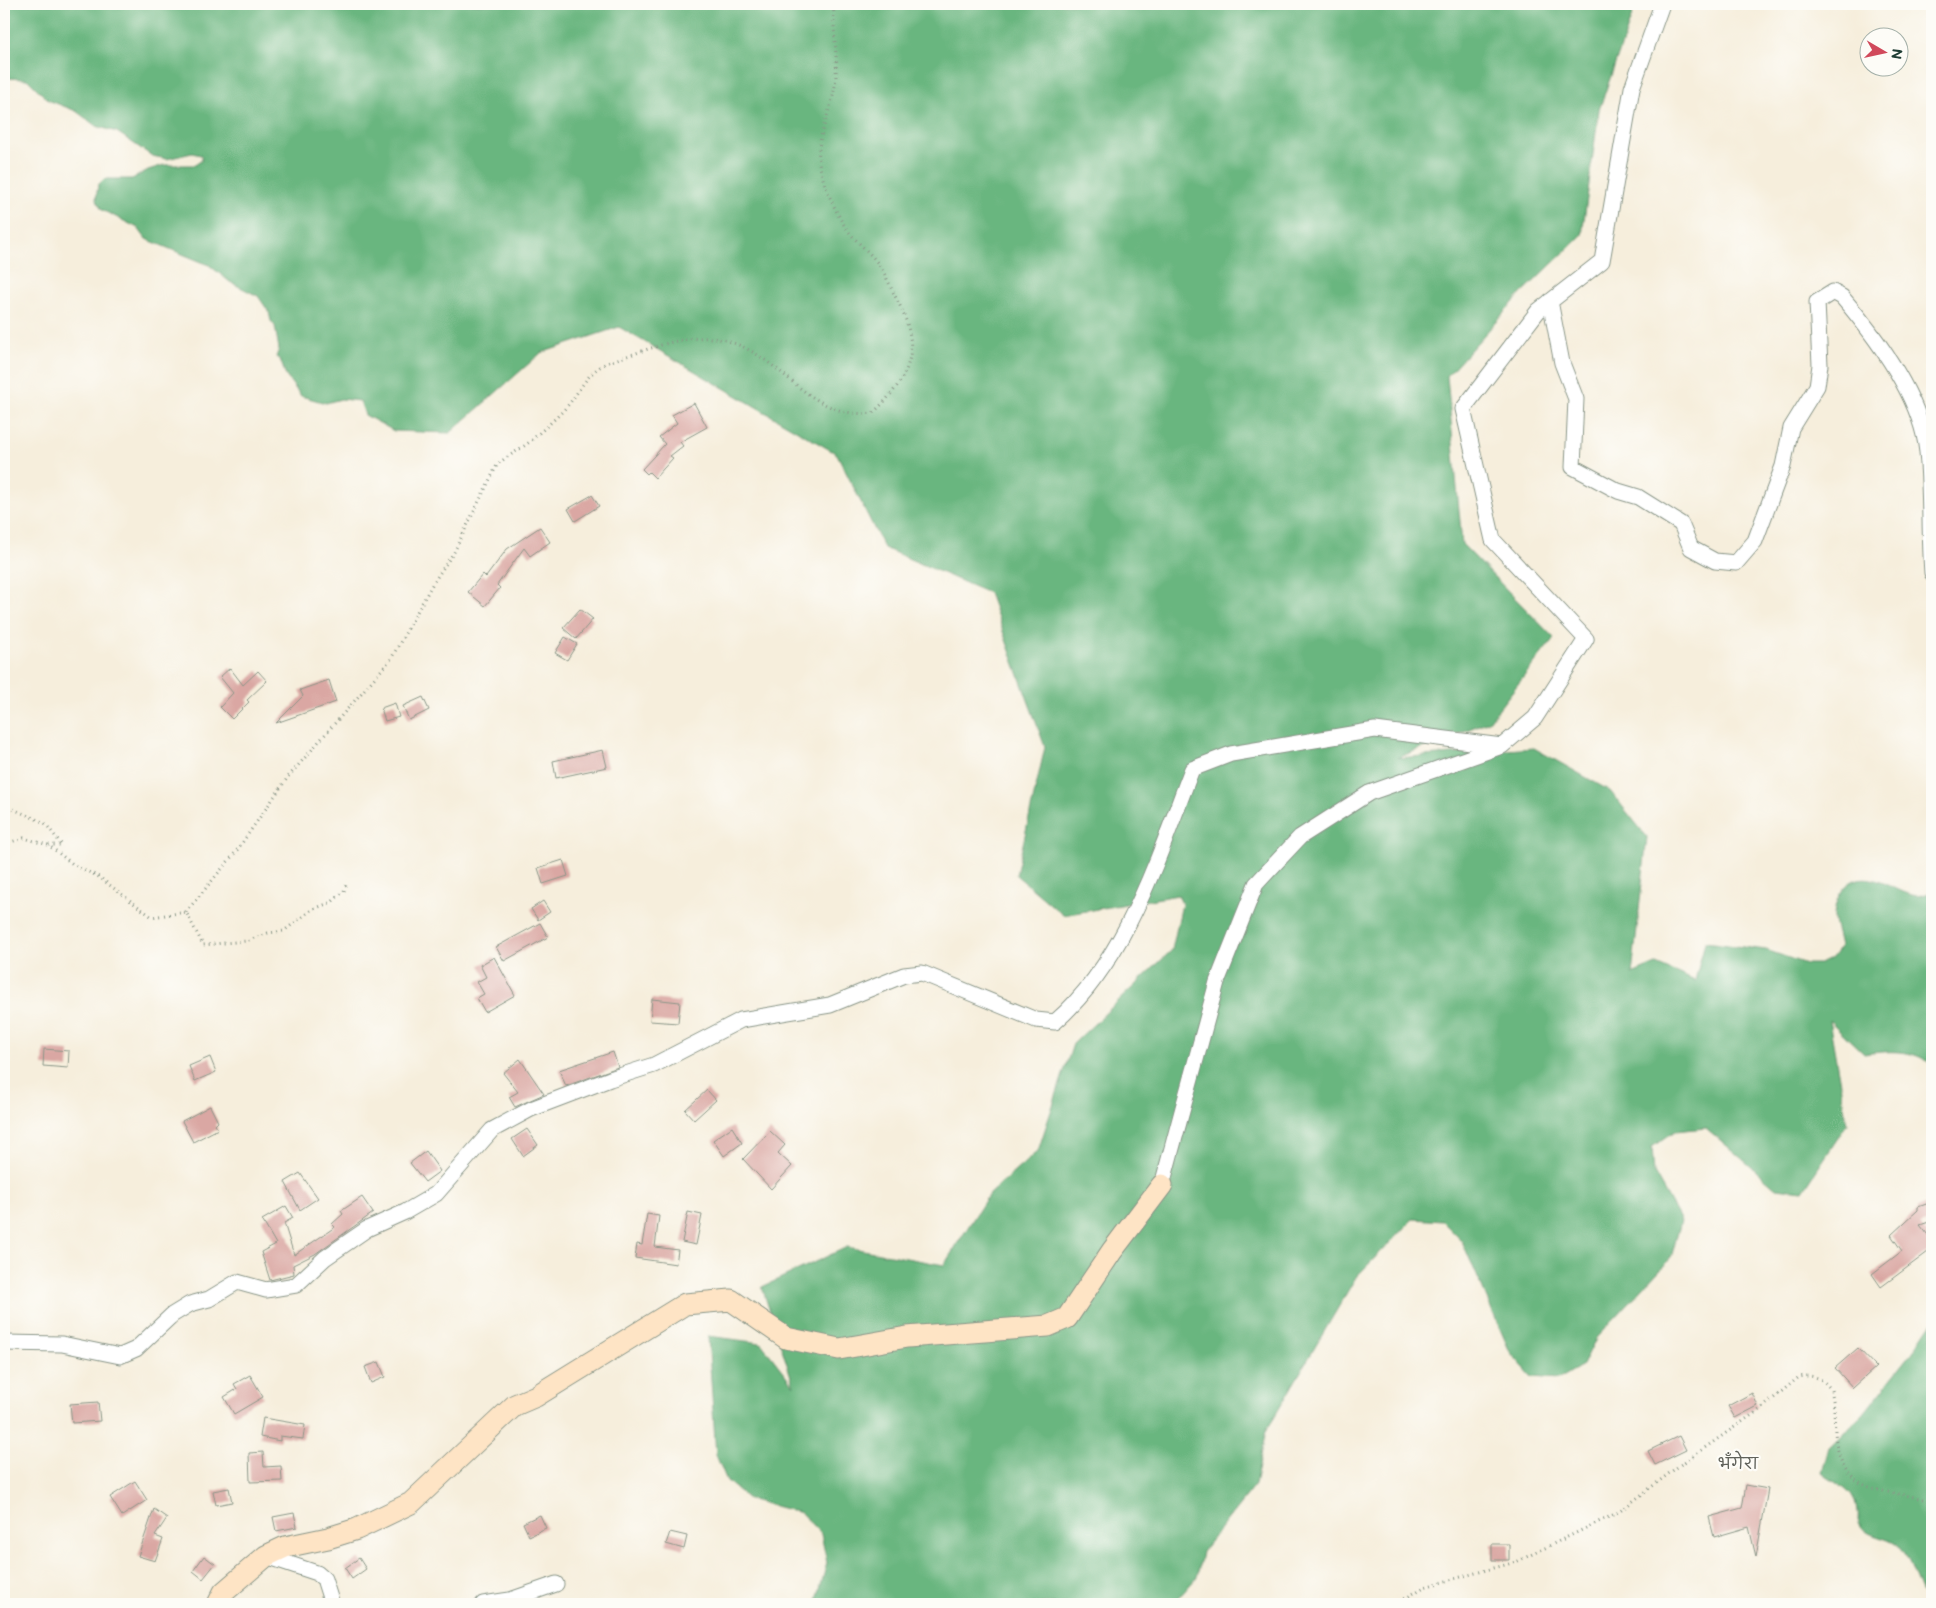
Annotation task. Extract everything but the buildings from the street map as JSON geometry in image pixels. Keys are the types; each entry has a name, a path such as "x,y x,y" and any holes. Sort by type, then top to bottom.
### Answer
{"street":[{"path":"218,1604 224,1592 266,1556 285,1547 328,1538 357,1529 411,1503 515,1405 536,1396 685,1304 731,1300 786,1338 839,1349 907,1338 1048,1326 1067,1318 1112,1251 1162,1185 1217,982 1256,884 1300,837 1369,793 1502,746 1535,718 1586,639 1493,540 1462,409 1538,311 1602,261 1632,88 1662,4"},
{"path":"1550,301 1562,363 1576,400 1573,467 1618,491 1638,497 1681,524 1691,548 1715,561 1736,563 1755,541 1783,466 1791,428 1817,386 1820,364 1817,302 1833,292 1842,297 1894,366 1918,413 1927,450 1932,573"},
{"path":"4,1344 62,1344 120,1356 136,1349 172,1315 190,1304 209,1299 237,1282 266,1290 296,1285 325,1258 367,1229 405,1212 436,1194 492,1130 531,1109 610,1079 654,1065 741,1020 830,1005 904,975 922,973 1028,1017 1056,1022 1082,996 1117,942 1145,891 1192,769 1231,754 1375,730 1502,746"},
{"path":"266,1556 317,1573 324,1579 332,1604"},
{"path":"483,1604 510,1600 556,1584"}],"path":[{"path":"48,845 74,865 100,877 152,917 186,912 235,853 288,777 391,659 433,583 454,552 497,465 507,455 534,439 569,404 596,369 646,350 694,337 714,338 749,350 810,396 846,413 873,413 899,383 910,360 912,344 905,314 879,265 846,228 836,210 819,161 820,146 834,90 837,68 833,18 834,4"},
{"path":"4,805 45,823 62,845 48,845 24,838 4,844"},
{"path":"186,912 204,945 246,941 268,933 284,931 311,910 332,902 344,891 347,883"},
{"path":"1396,1604 1424,1587 1516,1562 1619,1512 1680,1465 1762,1408 1799,1377 1817,1377 1831,1390 1837,1447 1843,1464 1852,1478 1866,1487 1916,1496 1932,1502"}],"green space":[{"path":"4,4 1636,4 1599,110 1582,235 1521,294 1447,376 1462,544 1554,638 1489,721 1397,758 1534,748 1610,791 1647,837 1632,974 1656,964 1695,981 1705,942 1766,950 1806,964 1819,964 1832,958 1840,947 1834,914 1843,889 1854,880 1872,879 1917,896 1932,892 1932,1065 1908,1053 1882,1052 1864,1054 1829,1020 1847,1124 1803,1191 1776,1188 1706,1128 1675,1131 1652,1147 1654,1173 1681,1221 1671,1258 1596,1338 1583,1365 1559,1379 1532,1377 1510,1352 1462,1241 1442,1221 1413,1219 1356,1277 1266,1431 1255,1485 1202,1552 1197,1577 1173,1604 816,1604 827,1563 821,1534 801,1513 748,1499 727,1481 716,1455 708,1336 761,1343 794,1386 762,1287 847,1247 944,1265 989,1194 1038,1151 1073,1044 1172,950 1182,904 1178,895 1063,915 1016,875 1045,747 989,593 884,548 837,454 619,327 541,353 450,433 394,431 365,415 360,401 341,399 326,403 301,396 286,376 280,359 276,357 279,349 275,326 271,321 269,312 258,296 230,282 209,265 146,239 138,228 102,210 96,200 98,185 104,179 132,179 148,170 164,165 195,165 202,160 201,155 192,153 167,159 152,156 117,132 96,126 76,111 48,100 27,79 4,78"},
{"path":"1932,1323 1932,1604 1927,1604 1903,1552 1889,1540 1864,1530 1859,1523 1852,1496 1822,1473 1829,1447 1864,1413 1912,1353"}],"district":[{"name":"भँगेरा","path":"1738,1464"}]}
